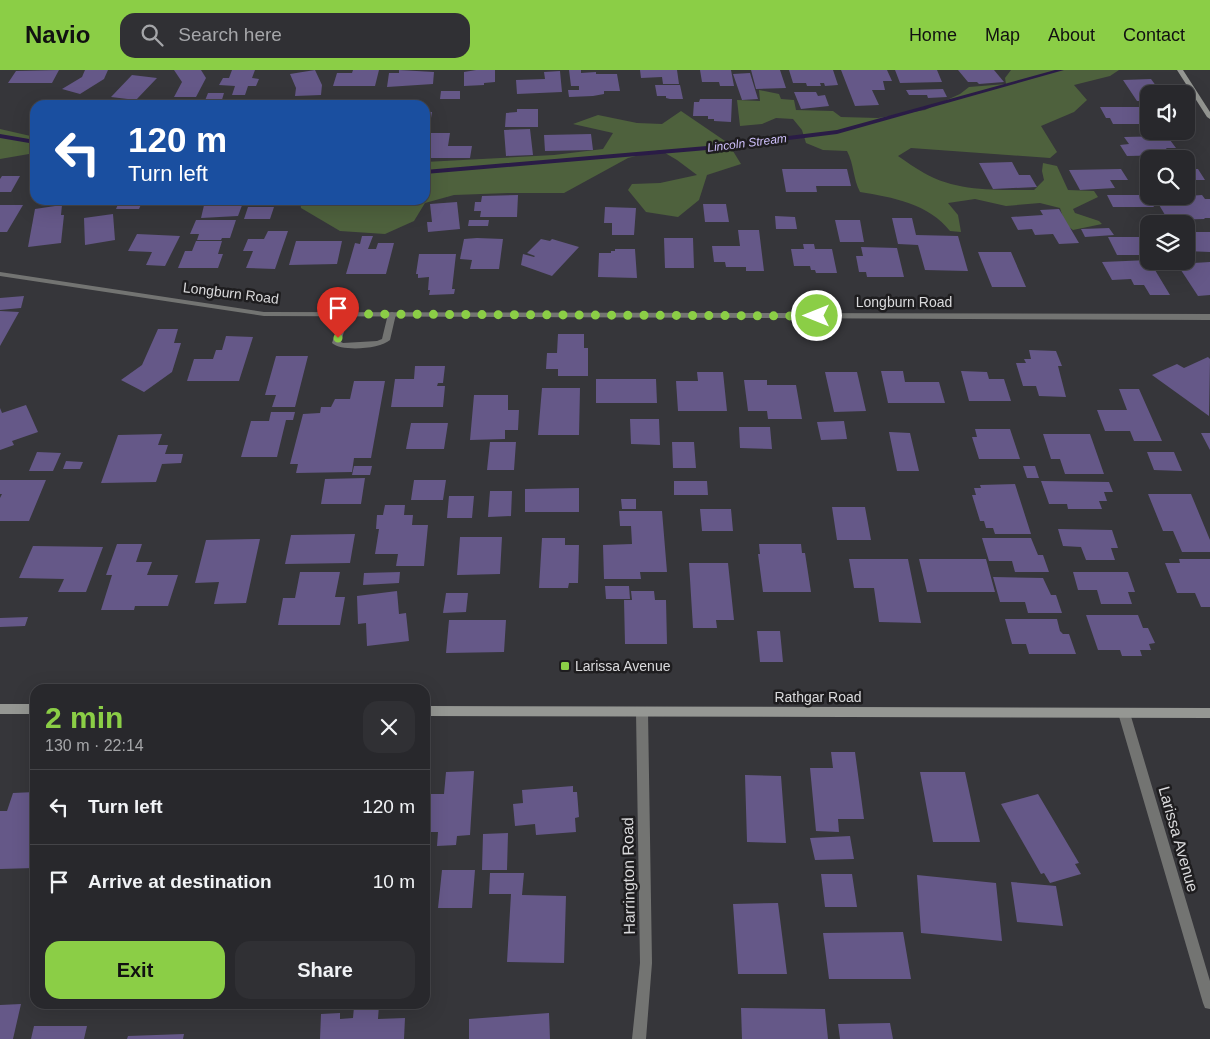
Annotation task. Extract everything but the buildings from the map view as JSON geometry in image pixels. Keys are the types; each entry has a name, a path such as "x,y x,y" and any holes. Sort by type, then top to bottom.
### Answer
{"main road":[{"path":"1180,70 1210,117"},
{"path":"0,709 30,709"},
{"name":"Rathgar Road","path":"430,711 1210,713"}],"street":[{"name":"Longburn Road","path":"0,274 264,314 1210,317"},
{"path":"345,314 336,343 342,346 378,344 386,340 392,314"},
{"name":"Harrington Road","path":"639,1039 646,963 642,712"},
{"name":"Larissa Avenue","path":"1124,713 1210,1003"}],"green space":[{"path":"1011,70 1119,70 1110,76 1074,85 1087,100 1074,112 1041,126 1057,152 1050,158 911,148 898,156 921,171 950,184 992,190 1034,190 1044,180 1043,163 1057,166 1068,190 1094,191 1098,197 1073,209 1075,213 1099,221 1102,224 1073,230 1065,224 1060,208 1040,203 1006,206 975,199 948,203 958,215 961,232 950,231 932,214 921,208 897,199 860,192 847,151 823,150 806,143 802,130 793,119 776,118 762,124 740,126 737,100 760,101 759,90 779,94 781,99 794,100 796,110 833,111 841,117 878,118 925,110 960,94 969,87 1006,84 1005,78"},
{"path":"681,111 728,143 741,164 707,175 699,200 678,217 646,212 628,190 632,184 660,183 697,175 660,150 628,158 564,193 454,195 430,202 430,162 554,155 603,149 613,133 573,124 598,115 637,123 662,124"},
{"path":"0,129 30,136 30,155 0,159"},
{"path":"301,205 424,205 414,221 385,234 340,231 301,208"}],"waterway":[{"name":"Lincoln Stream","path":"430,172 707,148 837,132 1061,70"},
{"name":"Lincoln Stream","path":"0,136 30,141"}],"place":[{"name":"Larissa Avenue","path":"565,666"}],"route":[{"path":"338,338 345,314 817,316"}]}
